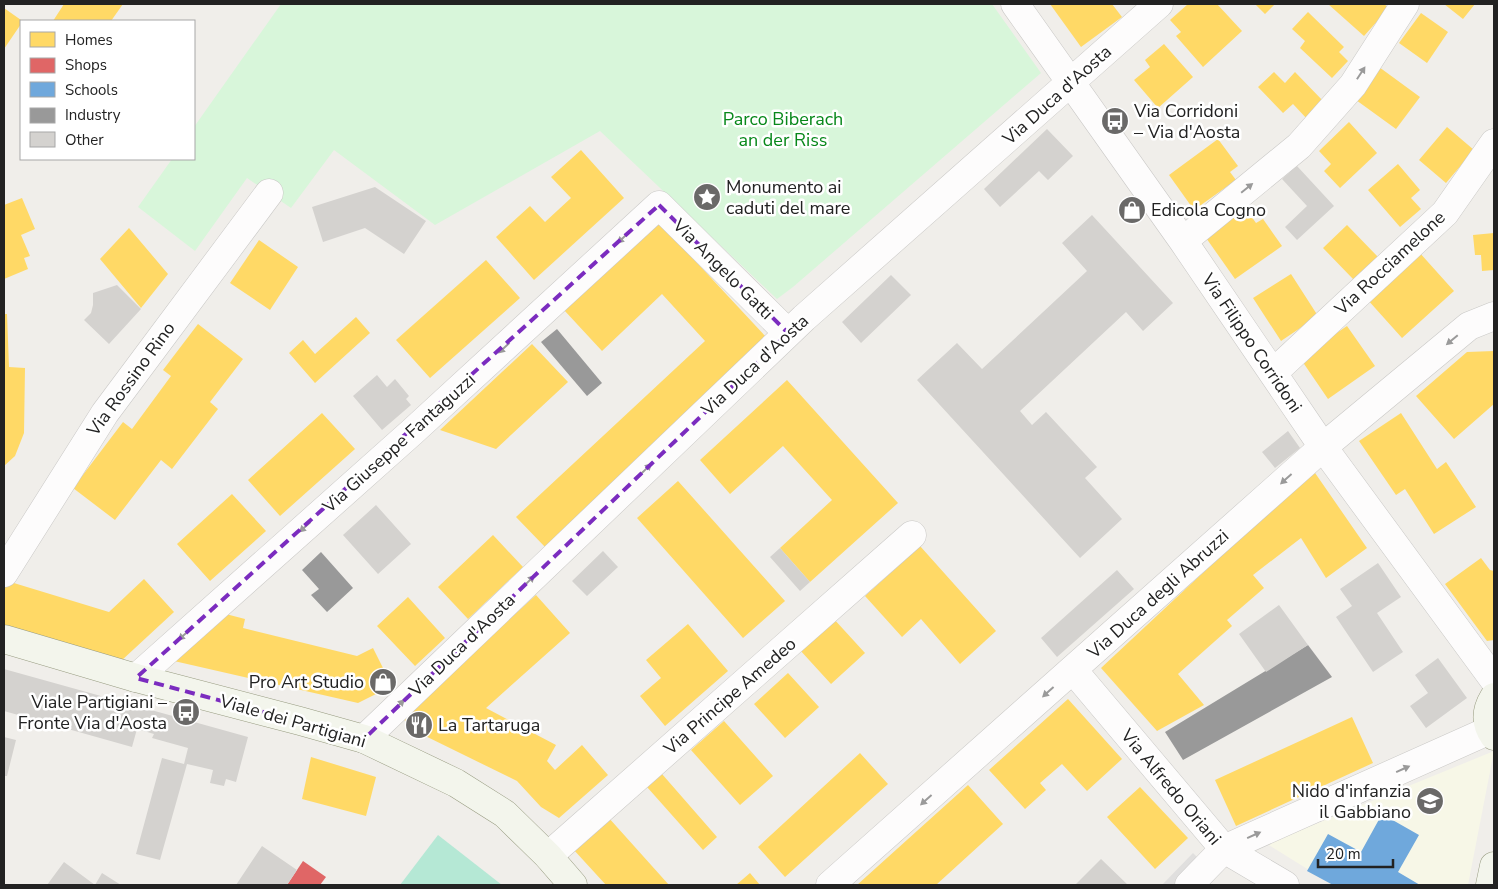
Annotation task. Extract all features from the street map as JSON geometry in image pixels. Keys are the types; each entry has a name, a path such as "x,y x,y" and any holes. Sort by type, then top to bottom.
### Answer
{"street":[{"name":"Via Filippo Corridoni","path":"1015,4 1182,241 1323,447 1494,680"},
{"name":"Via Duca d'Aosta","path":"364,739 788,333 1159,4"},
{"path":"1182,241 1298,146 1353,85 1405,4"},
{"name":"Via Rocciamelone","path":"1273,373 1444,213 1494,143"},
{"name":"Via Rossino Rino","path":"4,573 105,413 269,192"},
{"name":"Via Angelo Gatti","path":"659,205 788,333"},
{"name":"Via Giuseppe Fantaguzzi","path":"136,678 412,432 659,205"},
{"name":"Via Duca degli Abruzzi","path":"830,885 1323,447 1469,326 1494,316"},
{"name":"Via Principe Amedeo","path":"548,856 912,535"},
{"name":"Viale dei Partigiani","path":"4,639 136,678 364,739 456,783 505,814 548,856 573,885"},
{"name":"Via Alfredo Oriani","path":"1073,670 1224,849 1285,885"},
{"path":"1189,885 1224,849 1492,733 1488,721 1488,712 1494,697"},
{"path":"1490,885 1494,866"}],"highlighted area":[{"path":"659,205 788,333 364,739 136,678"}],"shaded area":[{"name":"Nido d'infanzia il Gabbiano","path":"1494,751 1468,885 1333,885 1267,844"},
{"path":"1193,853 1205,865 1185,885 1162,885"}],"green space":[{"name":"Parco Biberach an der Riss","path":"281,4 992,4 1041,73 777,299 600,131 435,225 334,150 291,208 247,178 195,251 138,207 171,160 195,160 195,126"},
{"path":"438,835 502,885 400,885"}],"building: Homes":[{"path":"64,4 123,4 112,20 54,20"},
{"path":"1050,4 1112,4 1122,17 1081,47"},
{"path":"1188,4 1217,4 1242,31 1203,67 1176,36 1181,32 1170,20"},
{"path":"1255,4 1275,4 1265,14"},
{"path":"1328,4 1384,4 1389,8 1364,36"},
{"path":"1444,4 1475,4 1463,19"},
{"path":"4,8 21,20 20,25 4,49"},
{"path":"1308,12 1344,47 1339,52 1348,61 1332,78 1300,48 1305,41 1292,29"},
{"path":"1421,13 1448,32 1427,63 1399,43"},
{"path":"1164,44 1193,77 1158,108 1134,80 1150,67 1145,60"},
{"path":"1379,67 1420,97 1396,129 1356,100"},
{"path":"1274,72 1285,83 1295,72 1325,103 1308,120 1293,104 1283,113 1258,87"},
{"path":"1349,122 1377,153 1340,188 1324,171 1331,164 1319,151"},
{"path":"1447,127 1474,150 1446,183 1419,160"},
{"path":"1218,139 1238,166 1230,172 1236,180 1194,210 1169,175"},
{"path":"581,150 624,198 534,280 496,237 530,206 545,222 571,198 551,177"},
{"path":"1398,164 1420,190 1411,198 1421,209 1400,227 1368,190"},
{"path":"22,198 35,229 21,235 30,256 24,258 28,269 4,279 4,205"},
{"path":"1244,206 1256,223 1263,219 1282,246 1235,279 1204,235"},
{"path":"659,222 766,337 545,547 516,517 705,341 662,294 602,351 564,310"},
{"path":"1347,225 1378,257 1354,280 1323,248"},
{"path":"129,228 168,274 141,308 100,259"},
{"path":"1494,233 1494,270 1482,271 1481,255 1475,255 1473,235"},
{"path":"259,240 298,267 270,310 230,283"},
{"path":"1419,252 1454,291 1402,338 1367,299"},
{"path":"486,260 520,298 430,378 396,340"},
{"path":"1291,274 1318,316 1281,341 1253,298"},
{"path":"4,314 7,314 9,367 25,368 24,433 15,456 4,466"},
{"path":"356,317 370,333 315,383 289,353 303,340 315,354"},
{"path":"198,324 243,359 210,402 218,409 172,469 161,460 115,520 73,488 123,422 132,429 171,376 163,370"},
{"path":"1347,326 1375,366 1328,399 1300,358"},
{"path":"532,344 568,382 496,449 440,430"},
{"path":"1494,351 1494,404 1454,439 1416,396 1467,352"},
{"path":"787,380 898,503 810,582 780,548 832,500 783,446 730,494 700,460"},
{"path":"322,413 355,449 280,516 248,480"},
{"path":"1401,413 1437,469 1446,462 1476,507 1434,534 1405,489 1396,495 1359,441"},
{"path":"1313,470 1367,548 1326,578 1301,538 1253,575 1264,588 1227,620 1232,626 1178,674 1204,705 1157,731 1101,668"},
{"path":"678,481 785,601 743,638 637,518"},
{"path":"232,494 266,531 210,581 177,544"},
{"path":"493,535 523,567 468,619 438,587"},
{"path":"920,546 996,631 960,664 921,619 902,637 865,596"},
{"path":"1481,558 1490,570 1494,571 1494,640 1487,641 1445,584"},
{"path":"144,579 174,612 121,661 4,626 4,580 109,612"},
{"path":"536,595 570,633 486,708 556,745 547,761 555,770 582,745 608,775 559,818 541,807 517,781 407,727 403,715"},
{"path":"408,597 445,638 415,666 377,626"},
{"path":"222,613 245,619 243,628 357,656 373,648 392,686 358,703 174,661"},
{"path":"833,618 865,653 831,684 799,649"},
{"path":"688,624 728,671 665,726 640,696 661,678 646,660"},
{"path":"788,673 819,707 785,738 754,704"},
{"path":"1068,699 1122,759 1087,791 1062,764 1040,783 1046,790 1025,809 989,770"},
{"path":"1352,717 1373,763 1236,826 1215,780"},
{"path":"724,721 773,776 740,805 691,750"},
{"path":"860,753 888,784 785,877 758,847"},
{"path":"311,757 376,777 366,816 302,799"},
{"path":"662,774 717,837 703,850 647,787"},
{"path":"968,785 1003,824 936,885 857,885"},
{"path":"1140,787 1188,838 1155,869 1107,817"},
{"path":"608,817 669,885 606,885 573,849"},
{"path":"750,873 760,885 736,885"}],"building: Shops":[{"path":"303,861 326,877 320,885 287,885"}],"building: Schools":[{"path":"1382,814 1419,835 1398,872 1420,885 1333,885 1307,871 1328,834 1361,852"}],"building: Industry":[{"path":"557,329 602,383 587,396 541,342"},
{"path":"321,552 353,588 327,612 311,595 319,589 302,570"},
{"path":"1308,645 1332,677 1183,760 1165,732"}],"building: Other":[{"path":"1047,129 1073,156 1048,180 1039,171 1000,207 984,189"},
{"path":"1297,166 1334,206 1297,240 1285,227 1307,206 1282,179"},
{"path":"375,187 426,221 404,254 365,228 323,242 312,207"},
{"path":"1092,215 1173,303 1143,331 1126,312 1020,411 1032,425 1046,412 1097,467 1085,478 1122,519 1080,558 917,380 957,343 982,369 1087,271 1062,243"},
{"path":"891,275 911,295 861,343 842,322"},
{"path":"117,285 141,309 109,344 84,320 91,313 93,293"},
{"path":"377,375 387,387 395,379 409,396 406,399 411,405 382,430 353,396"},
{"path":"1288,431 1300,448 1275,468 1262,452"},
{"path":"376,505 411,544 378,574 343,535"},
{"path":"780,548 810,582 800,591 770,557"},
{"path":"603,551 618,567 587,596 572,581"},
{"path":"1378,563 1401,597 1377,613 1403,652 1373,672 1336,617 1352,606 1340,589"},
{"path":"1117,570 1134,589 1057,657 1041,638"},
{"path":"1279,605 1308,645 1266,672 1239,634"},
{"path":"1438,658 1467,698 1426,728 1410,706 1428,693 1415,675"},
{"path":"4,669 248,737 236,782 226,779 224,786 210,783 213,770 187,764 160,860 136,854 162,758 184,764 188,748 152,738 154,734 137,729 132,747 4,711"},
{"path":"4,737 16,740 7,776 4,776"},
{"path":"262,846 297,870 287,885 236,885"},
{"path":"1101,859 1128,885 1075,885"},
{"path":"64,862 95,885 47,885"},
{"path":"102,873 121,885 95,885"}],"place":[{"name":"Via Corridoni – Via d'Aosta","path":"1115,121"},
{"name":"Monumento ai caduti del mare","path":"707,197"},
{"name":"Edicola Cogno","path":"1132,210"},
{"name":"Pro Art Studio","path":"383,682"},
{"name":"Viale Partigiani – Fronte Via d'Aosta","path":"186,712"},
{"name":"La Tartaruga","path":"419,725"},
{"name":"Nido d'infanzia il Gabbiano","path":"1430,801"}]}
